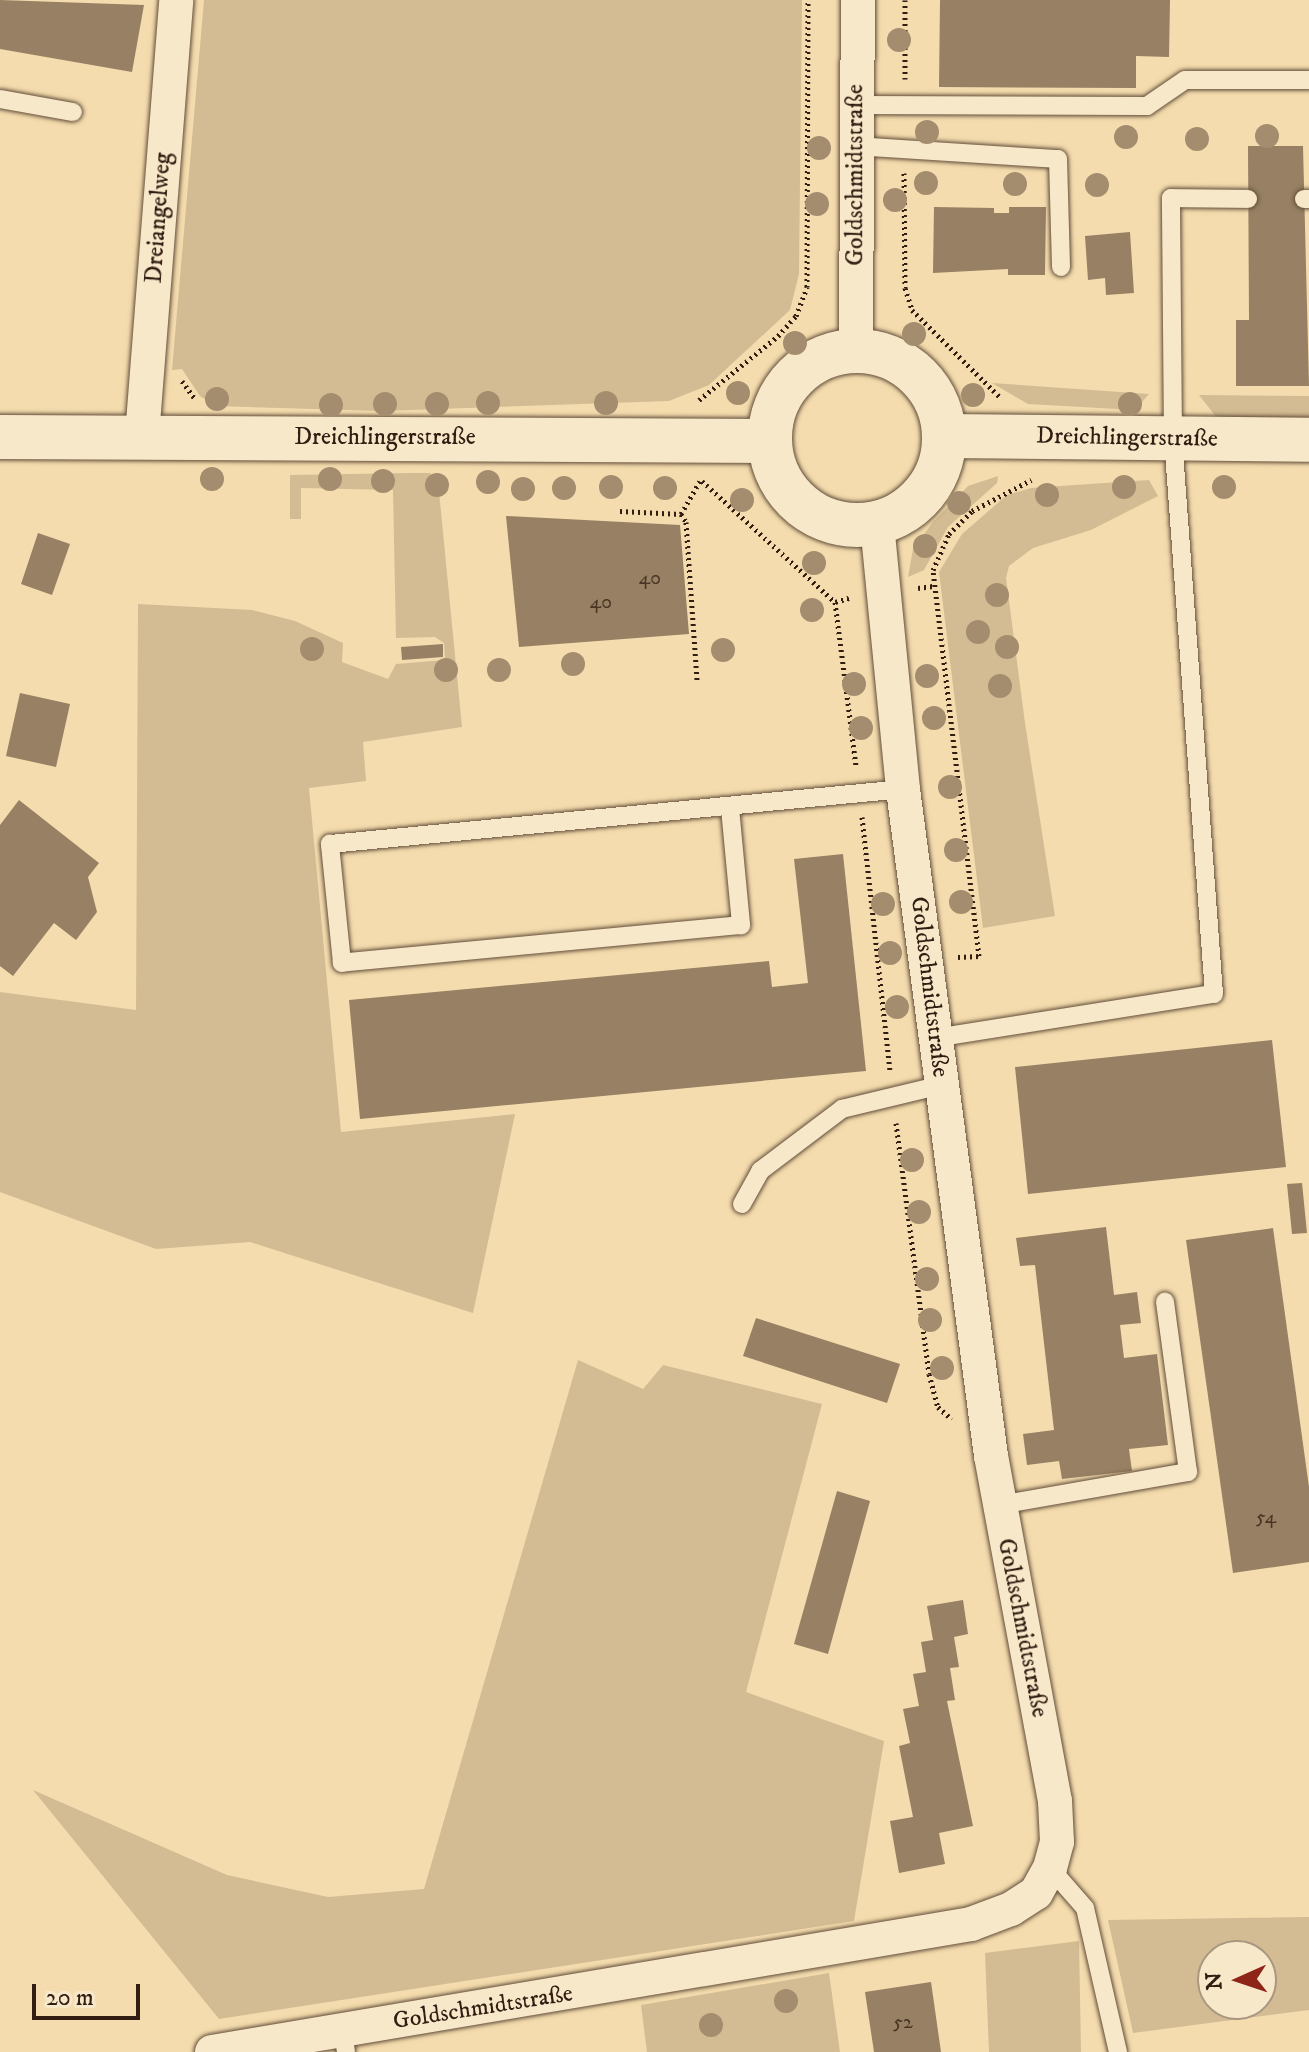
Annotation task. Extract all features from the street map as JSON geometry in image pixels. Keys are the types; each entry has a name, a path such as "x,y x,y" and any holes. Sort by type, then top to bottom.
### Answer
{"street":[{"name":"Dreiangelweg","path":"142,436 176,0"},
{"name":"Goldschmidtstraße","path":"856,350 858,0"},
{"path":"856,350 883,354 917,376 941,409 945,436 941,466 926,493 904,513 877,524 839,523 804,508 774,466 770,441 773,413 785,388 804,368 829,355 856,350"},
{"name":"Dreichlingerstraße","path":"945,436 1309,440"},
{"name":"Dreichlingerstraße","path":"0,437 770,441"},
{"name":"Goldschmidtstraße","path":"212,2052 344,2042 971,1924 1011,1909 1036,1893 1050,1868 1057,1842 1055,1801 991,1456 903,789 877,524"}],"lane":[{"path":"857,105 1147,106 1185,80 1309,80"},
{"path":"0,99 73,112"},
{"path":"856,146 1058,159 1061,267"},
{"path":"935,1038 1214,994 1173,438 1171,198 1248,199"},
{"path":"730,808 741,925 342,963 330,844 903,789"},
{"path":"742,1204 760,1171 813,1127 842,1109 893,1093 942,1085"},
{"path":"999,1505 1188,1472 1165,1302"},
{"path":"1050,1868 1085,1908 1118,2052"}],"path":[{"path":"687,404 716,391 778,336 796,316 807,287 808,0"},
{"path":"904,106 905,0"},
{"path":"904,151 905,288 912,310 967,370 1007,401"},
{"path":"147,377 181,378 199,402"},
{"path":"925,960 979,956 933,586 936,556 949,534 998,493 1041,476"},
{"path":"691,477 701,481 835,602 893,1093 934,1398 991,1456"},
{"path":"697,681 681,514 701,481"},
{"path":"620,511 681,514"},
{"path":"835,602 883,591 933,586"}],"shaded area":[{"path":"204,0 802,0 799,274 790,310 709,385 669,401 382,411 215,406 200,396 182,369 172,370"},
{"path":"992,383 1149,394 1135,410 1028,404"},
{"path":"1199,395 1309,396 1309,419 1217,418"},
{"path":"430,473 438,481 462,727 363,742 366,781 309,788 341,1132 515,1114 473,1313 250,1242 156,1249 0,1192 0,992 136,1010 138,604 252,610 295,621 343,643 342,662 388,679 396,664 445,660 444,643 435,637 396,638 393,490 301,488 301,519 290,519 290,475"},
{"path":"998,476 997,483 948,527 924,570 908,577 913,549 933,522 968,486"},
{"path":"1149,480 1158,496 1091,530 1033,548 1009,566 1006,578 1025,723 1055,916 983,928 939,572 962,534 1007,495 1031,488"},
{"path":"578,1360 643,1389 663,1365 822,1404 746,1692 884,1741 854,1921 219,2019 33,1790 227,1875 328,1897 424,1889"},
{"path":"1309,1917 1309,2010 1277,2014 1277,1940 1197,1940 1197,2020 1232,2020 1133,2033 1108,1920"},
{"path":"1079,1941 1081,2052 989,2052 985,1953"},
{"path":"829,1973 840,2052 647,2052 641,2005"}],"building":[{"path":"0,0 144,5 132,72 0,49"},
{"path":"940,0 1170,0 1169,57 1136,56 1136,88 939,87"},
{"path":"1248,146 1303,146 1309,386 1236,386 1236,320 1249,320"},
{"path":"934,207 994,208 994,213 1009,213 1009,207 1046,207 1045,275 1008,275 1008,269 933,273"},
{"path":"1130,232 1134,293 1106,295 1105,278 1088,280 1085,236"},
{"path":"506,516 680,525 689,634 519,647"},
{"path":"38,533 70,544 52,595 21,584"},
{"path":"443,644 443,657 402,660 401,647"},
{"path":"20,693 70,704 56,767 6,756"},
{"path":"19,800 99,863 88,877 97,912 76,940 54,923 13,976 0,966 0,825"},
{"path":"843,854 866,1071 360,1119 349,1000 769,961 772,987 808,983 794,859"},
{"path":"1272,1040 1286,1167 1028,1194 1015,1067"},
{"path":"1302,1183 1307,1233 1292,1234 1287,1184"},
{"path":"1106,1227 1114,1295 1137,1292 1141,1323 1120,1325 1124,1358 1157,1354 1168,1445 1129,1449 1132,1471 1062,1479 1059,1461 1027,1465 1023,1434 1054,1430 1035,1265 1020,1266 1016,1238"},
{"path":"1273,1228 1309,1487 1309,1562 1233,1573 1186,1240"},
{"path":"756,1318 900,1364 887,1403 743,1356"},
{"path":"837,1491 870,1501 828,1654 794,1644"},
{"path":"963,1600 968,1634 954,1637 959,1667 950,1668 955,1700 947,1701 973,1826 939,1833 945,1864 899,1873 890,1821 913,1817 899,1746 910,1743 903,1709 919,1706 913,1674 926,1672 921,1642 933,1640 927,1606"},
{"path":"931,1982 941,2052 874,2052 865,1992"}]}
